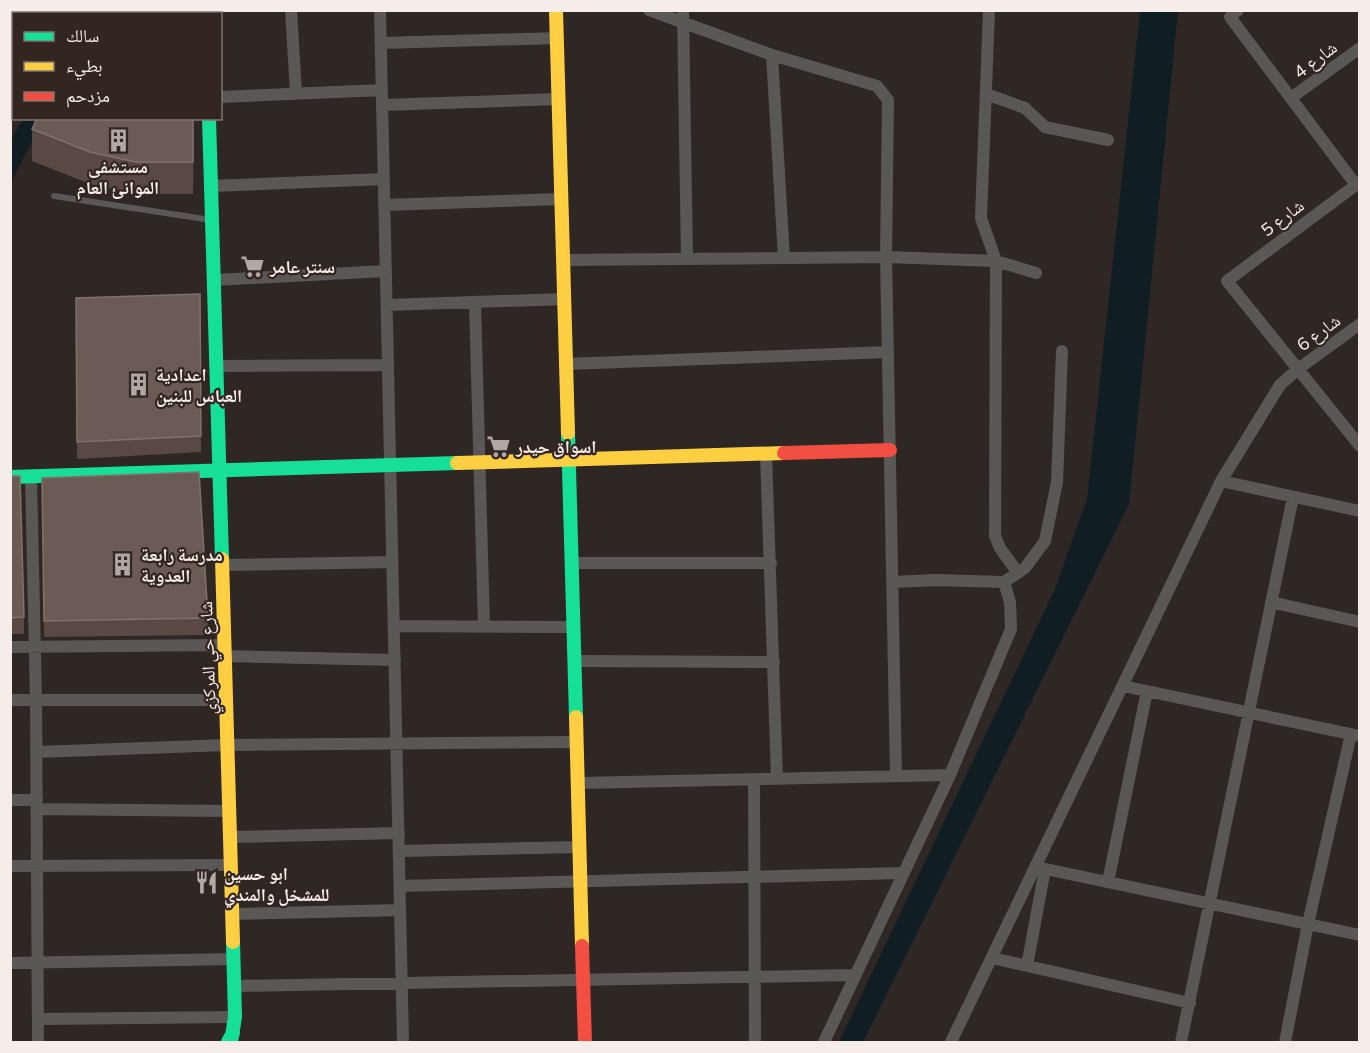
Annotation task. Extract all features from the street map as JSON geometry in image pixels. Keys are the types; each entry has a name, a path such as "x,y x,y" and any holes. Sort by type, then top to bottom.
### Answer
{"street":[{"path":"291,10 296,93"},
{"path":"380,10 403,1042"},
{"path":"556,10 585,1042"},
{"path":"649,10 683,17 772,55 877,86 888,100 886,256 896,776"},
{"path":"989,10 981,218 996,261 995,536 1000,548 1018,573"},
{"path":"1234,14 1291,99 1358,184"},
{"path":"683,17 687,259"},
{"path":"381,42 558,38"},
{"name":"شارع 4","path":"1291,99 1359,48"},
{"path":"772,55 784,258"},
{"path":"222,97 382,90"},
{"path":"986,94 1025,108 1045,127 1108,140"},
{"path":"382,105 559,99"},
{"name":"شارع حي المركزي","path":"209,120 234,959 234,1040"},
{"path":"211,186 384,179"},
{"name":"شارع 5","path":"1298,369 1227,281 1358,184"},
{"path":"384,205 562,200"},
{"path":"564,260 886,256 996,261 1036,273"},
{"path":"214,279 386,271"},
{"path":"387,305 565,299"},
{"path":"475,302 484,627"},
{"name":"شارع 6","path":"951,1042 1040,868 1123,686 1221,481 1280,385 1359,324"},
{"path":"892,582 934,580 1004,582 1025,568 1045,541 1057,482 1062,351"},
{"path":"566,364 888,352"},
{"path":"216,366 388,365"},
{"path":"1298,369 1359,446"},
{"path":"10,477 890,450"},
{"path":"766,454 777,779"},
{"path":"31,476 37,752 38,1042"},
{"path":"1221,481 1359,511"},
{"path":"1181,1042 1293,497"},
{"path":"222,565 392,562"},
{"path":"572,563 771,563"},
{"path":"824,1042 950,775 1011,629 1010,602 1004,582"},
{"path":"1271,602 1359,622"},
{"path":"394,626 574,627"},
{"path":"10,647 225,651 395,660"},
{"path":"575,661 774,662"},
{"path":"1123,686 1355,735 1308,924 1285,1042"},
{"path":"1108,882 1147,691"},
{"path":"10,700 226,700"},
{"path":"37,752 228,745 577,741"},
{"path":"578,783 950,775"},
{"path":"754,780 754,1042"},
{"path":"10,800 37,805 229,811"},
{"path":"230,837 399,833"},
{"path":"399,851 580,848"},
{"path":"10,866 231,865"},
{"path":"1027,966 1040,868 1359,935"},
{"path":"400,886 902,873"},
{"path":"232,914 400,910"},
{"path":"992,958 1190,1004"},
{"path":"10,963 234,959"},
{"path":"234,986 855,975"},
{"path":"38,1019 235,1017"}],"lane":[{"path":"54,196 212,220"}],"shaded area":[{"path":"11,10 37,11 12,12 11,57"},
{"path":"1140,11 1178,11 1129,504 863,1042 839,1042 1055,589 1087,499"},
{"path":"22,120 43,120 11,182 11,140"}],"building":[{"path":"95,10 195,10 195,12 94,12"},
{"path":"36,120 193,120 193,162 136,162 90,152 32,129"},
{"name":"اعدادية العباس للبنين","path":"200,294 201,436 77,442 76,298"},
{"name":"مدرسة رابعة العدوية","path":"199,472 208,618 44,621 42,478"},
{"path":"10,476 20,476 24,617 10,618"}],"traffic: fast":[{"path":"209,120 222,559"},
{"path":"568,433 576,717"},
{"path":"10,477 457,463"},
{"path":"231,1042 235,1017 233,942"},
{"path":"228,1042 233,1033"}],"traffic: slow":[{"path":"556,10 568,433"},
{"path":"457,463 784,453"},
{"path":"222,559 233,942"},
{"path":"576,717 582,946"}],"traffic: jam":[{"path":"784,453 890,450"},
{"path":"582,946 585,1042"}],"place":[{"name":"مستشفى الموانئ العام","path":"118,140"},
{"name":"سنتر عامر","path":"252,266"},
{"name":"اعدادية العباس للبنين","path":"138,384"},
{"name":"اسواق حيدر","path":"498,446"},
{"name":"مدرسة رابعة العدوية","path":"123,564"},
{"name":"ابو حسين للمشخل والمندي","path":"206,883"}]}
